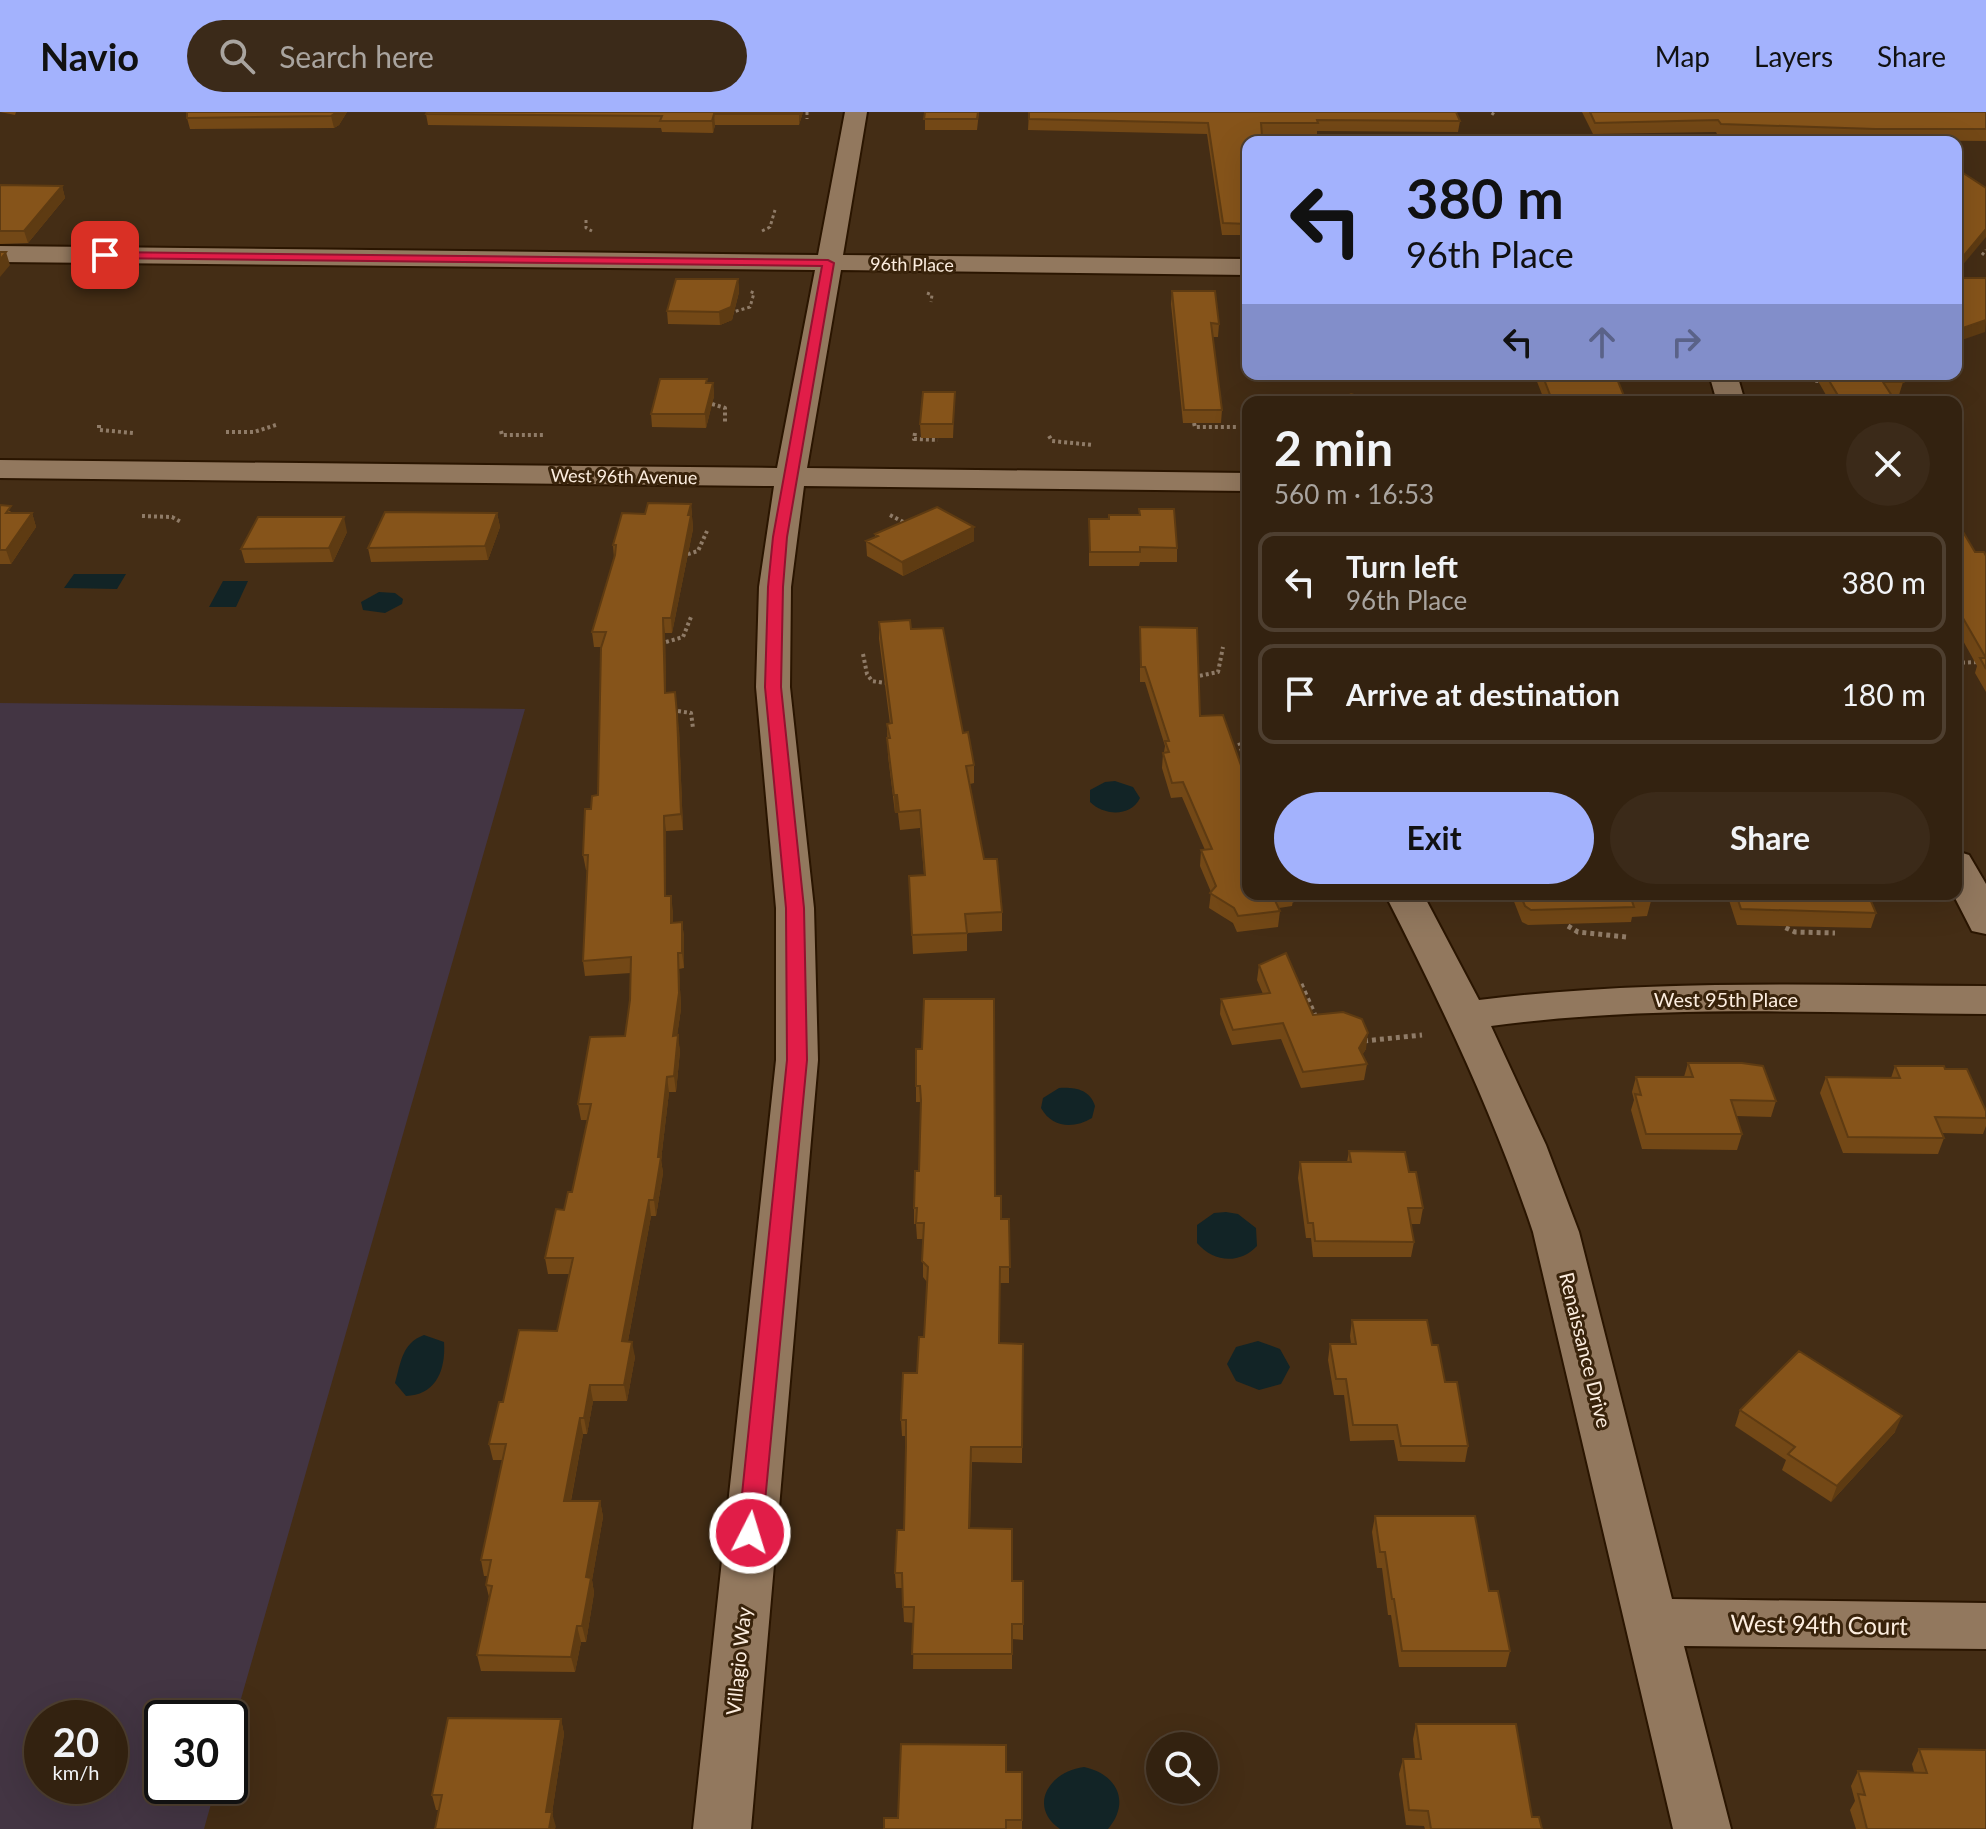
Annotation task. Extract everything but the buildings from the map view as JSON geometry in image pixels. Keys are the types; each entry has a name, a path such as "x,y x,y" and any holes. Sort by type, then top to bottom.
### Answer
{"street":[{"name":"Villagio Way","path":"722,1829 797,1060 795,908 773,687 775,587 780,537 856,112"},
{"name":"96th Place","path":"0,254 1242,267"},
{"name":"West 96th Avenue","path":"0,469 1242,482"},
{"path":"1962,875 1986,922"},
{"name":"Renaissance Drive","path":"1407,900 1468,1015 1534,1166 1556,1232 1702,1829"},
{"name":"West 95th Place","path":"1468,1015 1562,1003 1657,998 1986,1000"},
{"name":"West 94th Court","path":"1652,1622 1986,1626"}],"path":[{"path":"807,112 807,119"},
{"path":"759,231 770,227 775,210"},
{"path":"1982,255 1986,250"},
{"path":"723,313 748,309 754,293 747,290"},
{"path":"1811,380 1834,382"},
{"path":"712,404 725,408 725,424"},
{"path":"1194,423 1195,427 1238,427"},
{"path":"99,425 99,430 134,433"},
{"path":"226,432 254,432 276,425"},
{"path":"501,431 502,435 544,435"},
{"path":"915,433 914,439 938,440"},
{"path":"1049,436 1052,441 1093,445"},
{"path":"890,515 914,529"},
{"path":"142,516 172,517 181,522"},
{"path":"678,556 698,551 707,531"},
{"path":"666,642 683,637 691,617"},
{"path":"1184,677 1203,677 1218,672 1223,647"},
{"path":"863,654 867,674 872,681 885,683"},
{"path":"1962,663 1980,662"},
{"path":"678,711 691,713 693,728"},
{"path":"1239,742 1242,751"},
{"path":"1237,772 1242,771"},
{"path":"1782,921 1784,927 1795,932 1835,933"},
{"path":"1568,926 1571,931 1626,937"},
{"path":"1301,984 1321,1030"},
{"path":"1363,1041 1422,1035"}],"shaded area":[{"path":"74,574 126,574 117,589 64,588"},
{"path":"223,581 248,581 236,607 209,607"},
{"path":"379,592 395,593 403,599 402,604 385,613 363,610 361,602"},
{"path":"0,703 525,709 241,1700 144,1700 144,1804 211,1804 204,1829 0,1829"},
{"path":"1115,781 1133,787 1140,798 1136,804 1124,811 1110,812 1090,802 1090,790 1105,782"},
{"path":"1059,1088 1076,1089 1089,1096 1095,1106 1092,1118 1071,1125 1051,1120 1041,1108 1043,1098"},
{"path":"1214,1213 1238,1214 1256,1228 1257,1246 1242,1256 1226,1259 1211,1254 1197,1243 1197,1225"},
{"path":"424,1335 444,1342 441,1371 425,1391 406,1396 395,1383 401,1361 411,1343"},
{"path":"1258,1341 1280,1349 1290,1367 1281,1384 1259,1390 1236,1381 1227,1364 1236,1347"},
{"path":"1084,1767 1105,1776 1112,1783 1117,1790 1119,1809 1108,1829 1060,1829 1045,1810 1047,1791 1061,1775"}],"route":[{"path":"105,255 828,263 780,537 775,587 773,687 795,908 797,1060 750,1533"}]}
